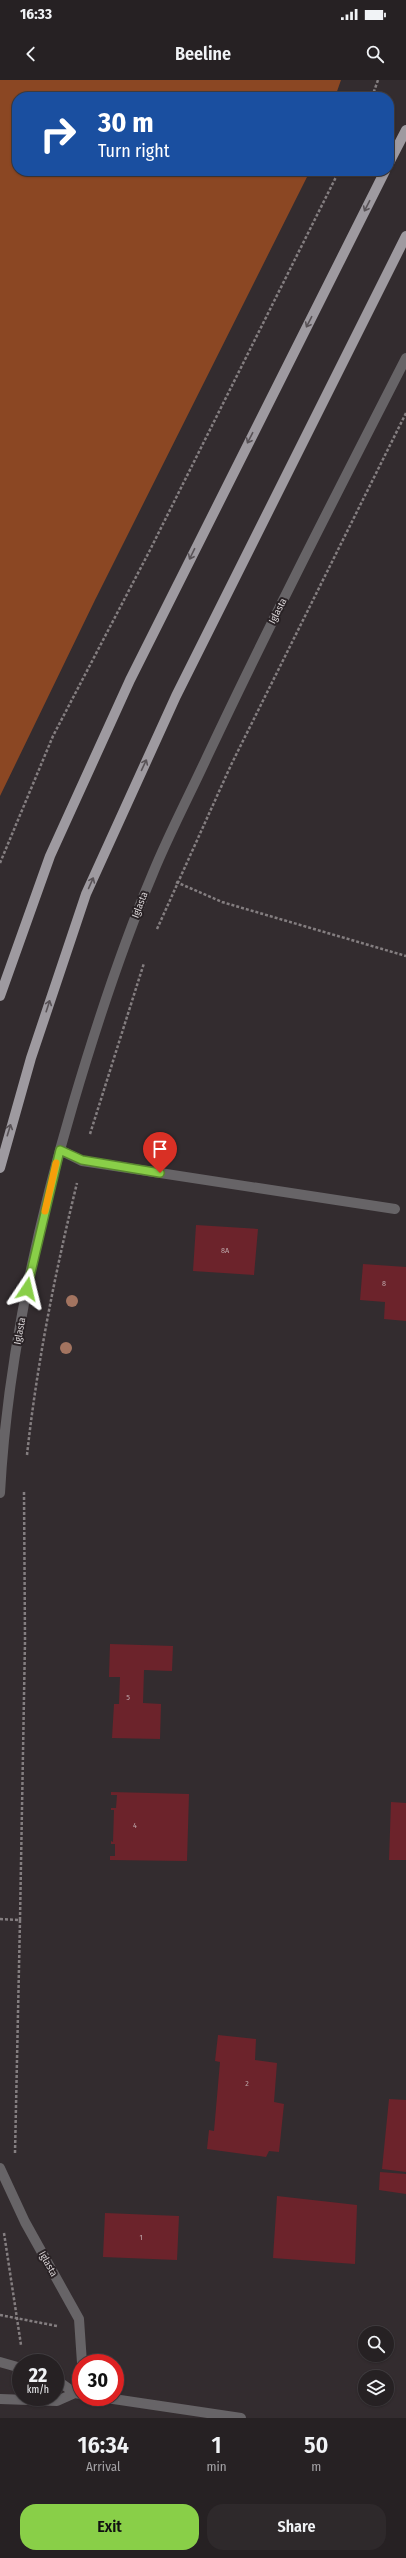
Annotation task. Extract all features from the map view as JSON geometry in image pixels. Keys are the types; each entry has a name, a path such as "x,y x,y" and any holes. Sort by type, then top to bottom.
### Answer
{"main road":[{"path":"394,153 406,130"},
{"path":"0,996 50,856 130,680 382,176"},
{"path":"0,1168 31,1058 89,887 176,696 406,236"}],"street":[{"name":"Iglasta","path":"0,1493 2,1458 15,1357 33,1259 60,1150 111,980 153,872 237,694 406,358"},
{"path":"60,1150 82,1160 395,1209"},
{"name":"Iglasta","path":"0,2168 25,2222 79,2319 81,2354"},
{"path":"0,2362 12,2365"},
{"path":"0,2399 58,2401 72,2395"},
{"path":"124,2401 241,2418"}],"path":[{"path":"374,92 378,80"},
{"path":"0,863 53,736 170,510 337,176"},
{"path":"153,872 222,902 406,956"},
{"path":"15,2160 20,1920"},
{"path":"3,2228 18,2318 21,2348"},
{"path":"0,2315 80,2332"}],"shaded area":[{"path":"0,80 341,80 337,92 12,92 12,176 307,176 95,600 0,796"}],"building":[{"path":"196,1225 258,1229 254,1275 193,1271"},
{"path":"363,1264 406,1267 406,1321 384,1319 385,1302 360,1300"},
{"path":"110,1644 173,1646 172,1671 144,1670 143,1703 161,1704 160,1739 112,1738 114,1704 119,1704 120,1677 109,1677"},
{"path":"111,1792 189,1794 187,1861 110,1860 110,1856 115,1856 115,1844 111,1844 111,1841 113,1842 114,1810 111,1810 111,1808 116,1808 117,1795 111,1795"},
{"path":"391,1802 406,1803 406,1860 389,1860"},
{"path":"218,2035 256,2039 255,2060 277,2063 274,2102 284,2104 279,2152 269,2151 266,2157 207,2149 209,2130 214,2131 220,2062 215,2061"},
{"path":"389,2099 406,2100 406,2172 382,2169"},
{"path":"380,2172 406,2174 406,2194 379,2190"},
{"path":"277,2196 357,2205 355,2264 273,2258"},
{"path":"105,2213 179,2216 177,2260 103,2257"}],"slow traffic":[{"path":"45,1211 56,1163"}],"route":[{"path":"27,1289 60,1150 82,1160 160,1173"}]}
